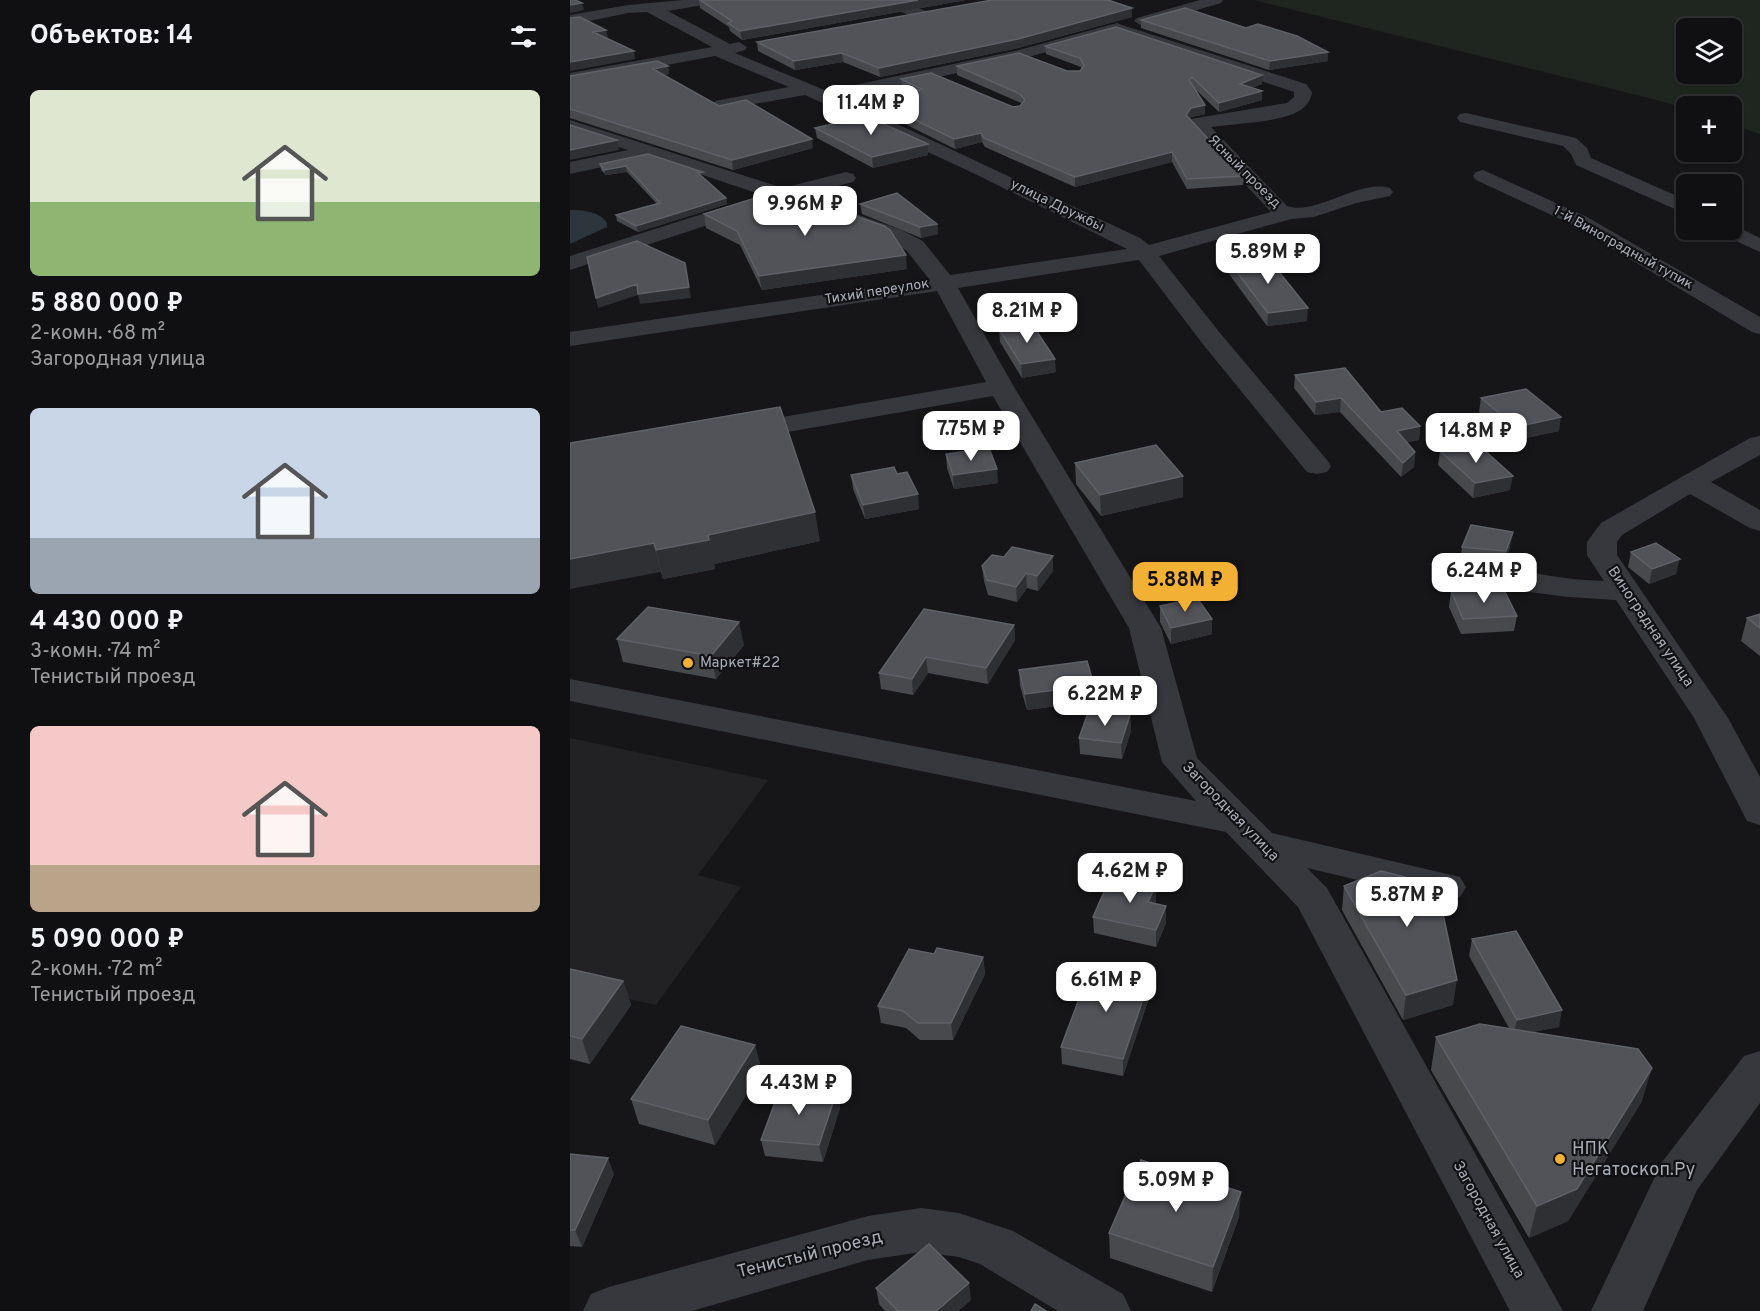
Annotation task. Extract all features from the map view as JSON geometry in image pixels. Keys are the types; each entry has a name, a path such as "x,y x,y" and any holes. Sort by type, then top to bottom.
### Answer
{"street":[{"name":"улица Дружбы","path":"633,0 723,50 1048,201 1132,243 1145,253 1211,338 1317,466"},
{"path":"570,20 628,9 709,0"},
{"path":"879,0 930,14 892,20"},
{"path":"721,105 816,93 1021,54 1216,0"},
{"name":"Ясный проезд","path":"1118,28 1300,88 1303,92 1302,99 1287,110 1197,123 1280,210 1287,214 1302,214 1352,198 1383,192"},
{"path":"570,78 750,45"},
{"path":"1021,54 1053,66"},
{"path":"931,72 962,86"},
{"path":"1466,117 1569,142 1580,152 1583,161 1676,203"},
{"name":"Загородная улица","path":"573,127 894,234 915,246 943,282 1001,387 1145,628 1180,762 1313,898 1537,1311"},
{"path":"570,168 650,152"},
{"name":"1-й Виноградный тупик","path":"1483,176 1580,220 1760,327"},
{"path":"570,263 781,195 846,178"},
{"name":"Тихий переулок","path":"570,339 1145,253 1287,214"},
{"path":"1742,237 1760,246"},
{"path":"721,435 1001,387"},
{"name":"Виноградная улица","path":"1760,444 1611,529 1602,542 1602,555 1711,717 1760,812"},
{"path":"1690,482 1760,522"},
{"path":"1451,573 1507,578 1568,588 1625,591"},
{"path":"570,690 1251,833 1446,887"},
{"path":"1617,1311 1679,1177 1760,1069"},
{"name":"Тенистый проезд","path":"609,1311 868,1238 921,1230 960,1235 995,1247 1105,1311"}],"shaded area":[{"path":"1254,0 1760,0 1760,134 1742,128 1742,96 1676,96 1676,106"},
{"path":"570,210 585,211 600,216 607,223 607,227 570,244"},
{"path":"570,738 768,780 698,875 741,887 656,1005 570,986"}],"building":[{"path":"570,0 575,0 582,3 570,5"},
{"path":"700,0 918,0 740,31 728,23 732,21"},
{"path":"992,0 1108,0 1132,8 1018,39 879,68 842,53 794,61 757,42"},
{"path":"1185,8 1246,28 1258,24 1297,36 1328,52 1270,61 1141,20"},
{"path":"580,17 606,30 593,32 634,51 570,62 570,18"},
{"path":"1116,27 1262,75 1240,84 1262,91 1219,103 1192,77 1189,80 1205,105 1191,108 1186,115 1243,176 1187,179 1172,152 1075,177 984,138 981,133 954,139 874,100 922,89 901,79 931,73 1013,107 1020,106 1025,100 1020,94 957,66 1019,53 1067,71 1080,71 1084,66 1080,58 1045,46"},
{"path":"657,61 668,66 653,69 719,106 746,100 812,139 732,160 570,109 570,76"},
{"path":"866,116 928,144 872,157 815,128"},
{"path":"570,125 617,140 570,150"},
{"path":"648,154 703,172 698,173 726,198 636,226 616,215 660,203 626,166 604,170 600,164"},
{"path":"897,193 937,224 920,227 860,204"},
{"path":"759,197 802,217 832,208 884,226 890,230 906,255 759,276 737,231 704,214"},
{"path":"637,241 685,263 689,287 638,294 637,284 596,298 587,257"},
{"path":"1267,257 1308,308 1268,313 1229,262"},
{"path":"1032,324 1055,359 1021,364 999,329"},
{"path":"1345,368 1381,412 1402,408 1420,426 1397,431 1415,452 1403,463 1341,398 1316,402 1295,375"},
{"path":"1526,389 1561,417 1516,427 1481,398"},
{"path":"780,407 815,512 708,535 709,540 656,550 654,543 570,559 570,443"},
{"path":"1156,445 1183,476 1100,495 1075,463"},
{"path":"1465,446 1471,451 1483,449 1513,476 1475,483 1440,451"},
{"path":"989,448 997,469 953,475 946,454"},
{"path":"894,467 897,474 907,472 918,494 863,505 851,475"},
{"path":"1471,525 1513,532 1506,551 1462,547"},
{"path":"1656,543 1680,559 1652,569 1631,552"},
{"path":"1012,547 1053,556 1037,576 1026,573 1016,587 987,580 982,566 992,555 1004,557"},
{"path":"1503,588 1517,616 1463,619 1451,591"},
{"path":"1197,598 1212,619 1171,628 1160,606"},
{"path":"648,607 739,622 711,656 617,639"},
{"path":"924,609 1014,625 986,668 926,657 912,679 879,673"},
{"path":"1760,614 1760,628 1747,618"},
{"path":"1087,661 1094,685 1025,694 1019,670"},
{"path":"1089,710 1130,715 1121,743 1079,738"},
{"path":"1381,871 1437,885 1457,980 1406,995 1344,886"},
{"path":"1111,876 1156,885 1148,902 1166,906 1156,930 1093,917"},
{"path":"1516,931 1562,1010 1517,1020 1472,939"},
{"path":"937,948 983,957 951,1023 918,1023 903,1011 878,1006 909,949 934,954"},
{"path":"1091,967 1150,978 1123,1059 1061,1047"},
{"path":"570,969 623,981 582,1039 570,1036"},
{"path":"1480,1024 1638,1049 1652,1068 1577,1189 1537,1206 1436,1037"},
{"path":"681,1026 755,1045 708,1120 631,1099"},
{"path":"781,1086 837,1091 819,1145 761,1140"},
{"path":"570,1154 608,1158 575,1230 570,1230"},
{"path":"1141,1160 1241,1192 1213,1267 1109,1233"},
{"path":"929,1244 969,1283 936,1311 898,1311 876,1288"},
{"path":"1035,1304 1046,1311 1031,1311"}],"place":[{"name":"Маркет#22","path":"688,663"},
{"name":"НПК Негатоскоп.Ру","path":"1560,1159"}]}
